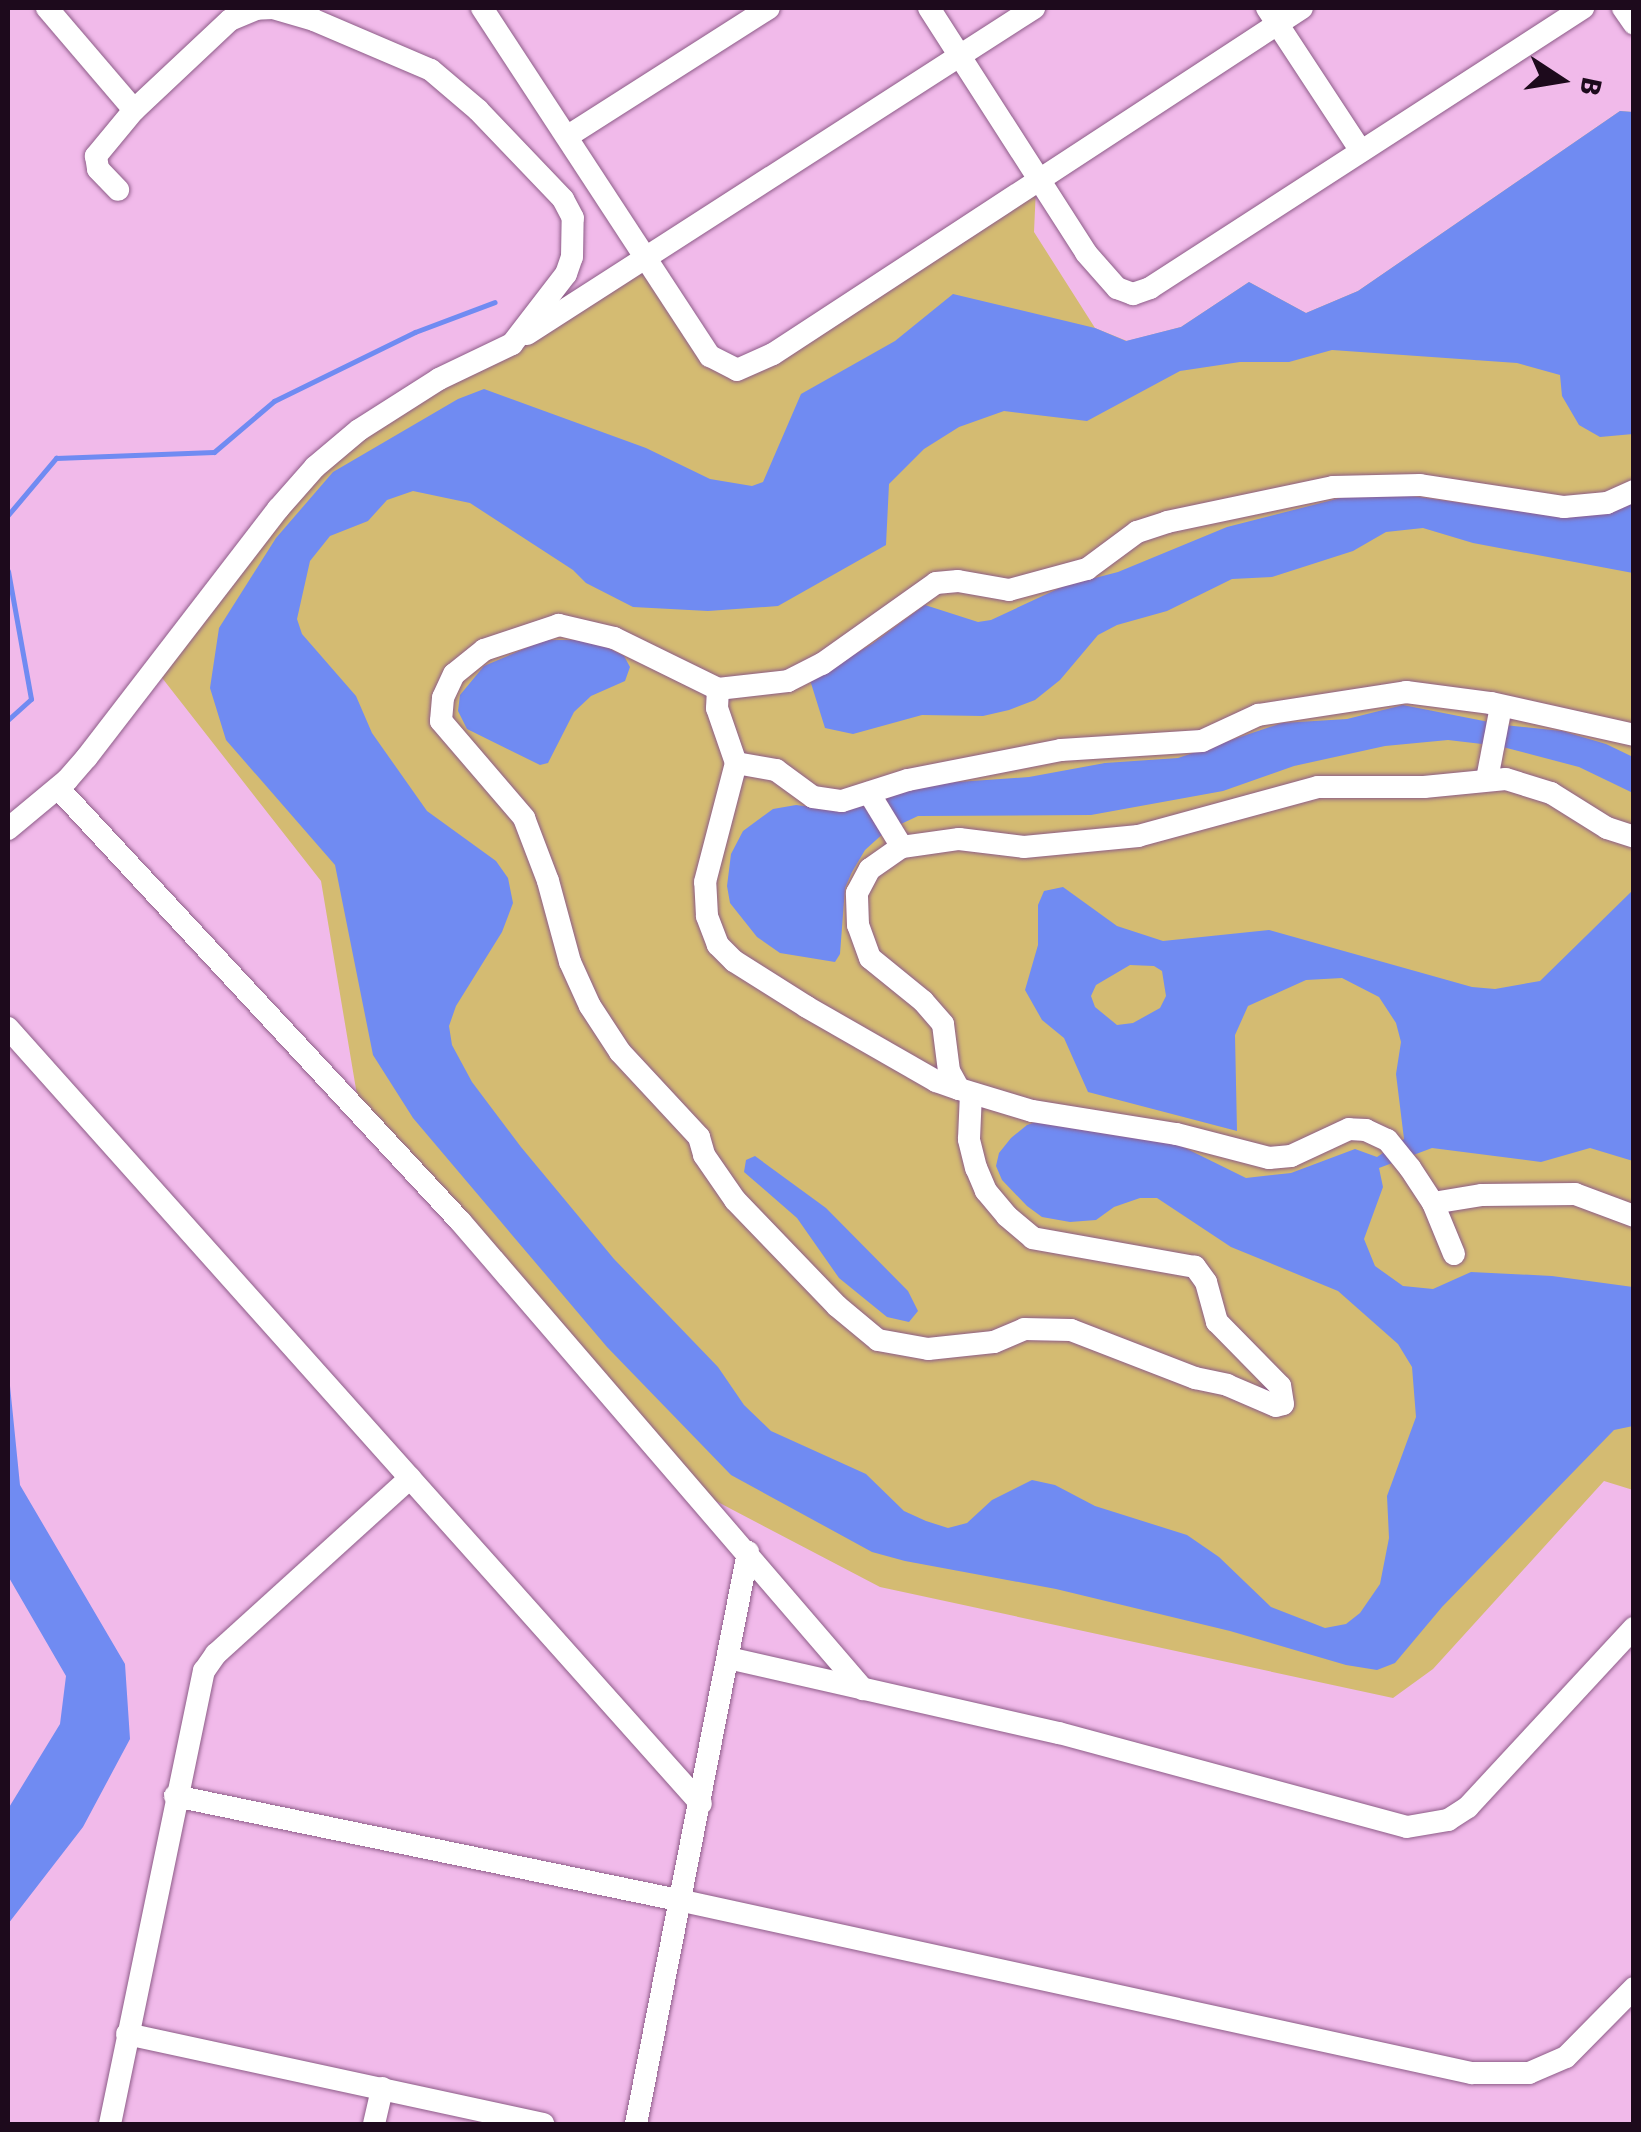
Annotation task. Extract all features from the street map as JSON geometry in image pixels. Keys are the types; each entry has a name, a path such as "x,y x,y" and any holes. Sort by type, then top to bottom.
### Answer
{"street":[{"path":"47,8 134,110"},
{"path":"118,190 98,169 96,156 134,110 206,38 230,20 256,8 273,8 314,20 431,70 478,110 563,199 573,218 572,256 566,274 512,344"},
{"path":"510,8 486,14 710,356 739,370 772,354 1039,179 1272,16 1302,8"},
{"path":"568,136 769,8"},
{"path":"929,8 1086,253 1118,288 1133,294 1150,288 1583,8"},
{"path":"8,829 58,788 316,467 359,430 439,379 512,344 1034,8"},
{"path":"1623,8 1634,24"},
{"path":"1272,16 1361,151"},
{"path":"1634,492 1607,502 1564,507 1420,485 1373,483 1291,494 1137,532 1087,569 1010,590 958,581 936,582 822,664 788,681 718,689 614,638 559,625 484,650 454,674 443,698 441,721 524,818 548,881 570,962 590,1006 620,1052 699,1136 704,1154 735,1200 837,1306 878,1340 928,1349 994,1342 1024,1330 1071,1330 1276,1406 1283,1404 1280,1386 1217,1322 1206,1282 1195,1268 1034,1238 986,1192 976,1168 965,1091 949,1071 944,1024 923,1001 870,958 858,925 857,893 870,870 901,844 959,839 1024,847 1138,836 1318,787 1424,787 1488,777 1550,793 1606,828 1634,837"},
{"path":"718,689 717,708 736,763 705,882 706,916 718,944 734,960 936,1081 1032,1111 1176,1134 1270,1158 1291,1156 1349,1128 1366,1130 1387,1140 1410,1168 1433,1203 1454,1254"},
{"path":"736,763 776,770 813,796 842,801 908,780 1061,750 1202,740 1258,715 1406,692 1634,735"},
{"path":"1488,777 1500,709"},
{"path":"58,788 460,1221 863,1689"},
{"path":"870,795 901,844"},
{"path":"8,1028 701,1804"},
{"path":"1433,1203 1482,1195 1576,1194 1634,1216"},
{"path":"110,2124 204,1670 216,1654 410,1478"},
{"path":"636,2124 683,1900 748,1552"},
{"path":"728,1658 1058,1733 1384,1824 1424,1827 1448,1820 1490,1786 1634,1628"},
{"path":"175,1796 683,1900 1472,2073 1529,2074 1566,2057 1634,1988"},
{"path":"127,2034 543,2124"},
{"path":"374,2124 382,2088"}],"shaded area":[{"path":"1620,111 1633,112 1633,1490 1604,1481 1433,1669 1393,1698 880,1587 712,1499 358,1101 321,881 159,674 281,515 362,436 644,266 729,375 1036,188 1034,232 1095,328 1127,341 1181,327 1249,282 1306,313 1358,291"}],"water":[{"path":"1620,111 1633,112 1633,434 1600,437 1579,425 1562,396 1560,375 1517,363 1332,350 1289,362 1240,362 1180,371 1087,421 1004,411 959,427 924,449 889,484 886,545 778,606 708,611 633,607 586,583 573,570 470,503 413,491 387,500 368,521 330,536 310,561 297,619 302,634 356,696 372,733 427,811 496,861 508,878 513,903 502,932 456,1006 449,1026 452,1045 472,1082 614,1259 718,1367 744,1405 771,1431 866,1474 904,1511 926,1521 948,1528 967,1523 992,1500 1032,1480 1055,1485 1095,1506 1187,1535 1219,1557 1271,1607 1325,1628 1346,1624 1360,1613 1380,1584 1389,1538 1387,1496 1416,1417 1412,1367 1398,1344 1338,1291 1231,1247 1157,1198 1140,1198 1114,1207 1096,1220 1070,1222 1042,1217 1002,1180 996,1166 999,1153 1011,1138 1027,1125 1045,1119 1179,1145 1246,1178 1291,1173 1355,1149 1377,1157 1404,1139 1396,1074 1401,1042 1396,1023 1379,997 1342,978 1306,980 1248,1006 1235,1035 1237,1131 1088,1092 1064,1038 1042,1020 1025,990 1038,945 1038,905 1044,891 1063,887 1117,926 1163,941 1269,930 1472,987 1495,989 1540,981 1633,890 1633,1161 1590,1148 1541,1162 1432,1148 1379,1168 1383,1187 1364,1239 1375,1266 1403,1286 1433,1289 1471,1272 1552,1276 1633,1287 1633,1426 1614,1430 1442,1607 1395,1663 1377,1670 1056,1589 872,1552 731,1475 607,1347 413,1118 373,1055 335,865 226,740 210,688 219,628 276,538 333,472 458,399 484,389 646,448 710,479 752,486 763,482 801,394 895,341 953,294 1095,328 1126,341 1181,327 1249,282 1306,313 1358,291","holes":["1130,965 1154,966 1162,971 1166,996 1160,1008 1133,1023 1117,1025 1095,1007 1091,996 1096,985"]},
{"path":"1382,492 1548,515 1633,503 1633,573 1473,543 1423,528 1386,532 1353,551 1272,577 1232,579 1167,611 1117,625 1098,635 1060,680 1035,700 1009,710 983,716 922,715 853,734 825,728 810,680 872,644 925,605 978,622 991,620 1064,586 1118,572 1227,527 1356,494"},
{"path":"545,640 580,640 608,648 624,656 630,667 625,681 591,696 574,712 548,763 540,765 467,729 458,711 460,695 484,666"},
{"path":"1403,705 1504,725 1562,731 1606,744 1633,757 1633,793 1579,767 1499,746 1448,740 1385,746 1294,766 1223,791 1091,815 918,816 886,831 865,850 852,872 845,888 840,954 835,962 780,953 757,937 730,903 727,886 731,854 743,831 773,809 796,805 844,811 915,785 1029,777 1105,763 1178,758 1282,723 1347,719"},
{"path":"755,1156 826,1208 908,1291 918,1311 909,1322 887,1317 839,1278 797,1218 744,1172 746,1160"},
{"path":"8,1366 20,1485 125,1664 130,1739 83,1827 8,1924 8,1809 60,1724 66,1676 8,1576"}],"waterway":[{"path":"8,515 56,458 214,452 274,401 415,332 495,302"},
{"path":"8,571 31,699 8,720"}]}
